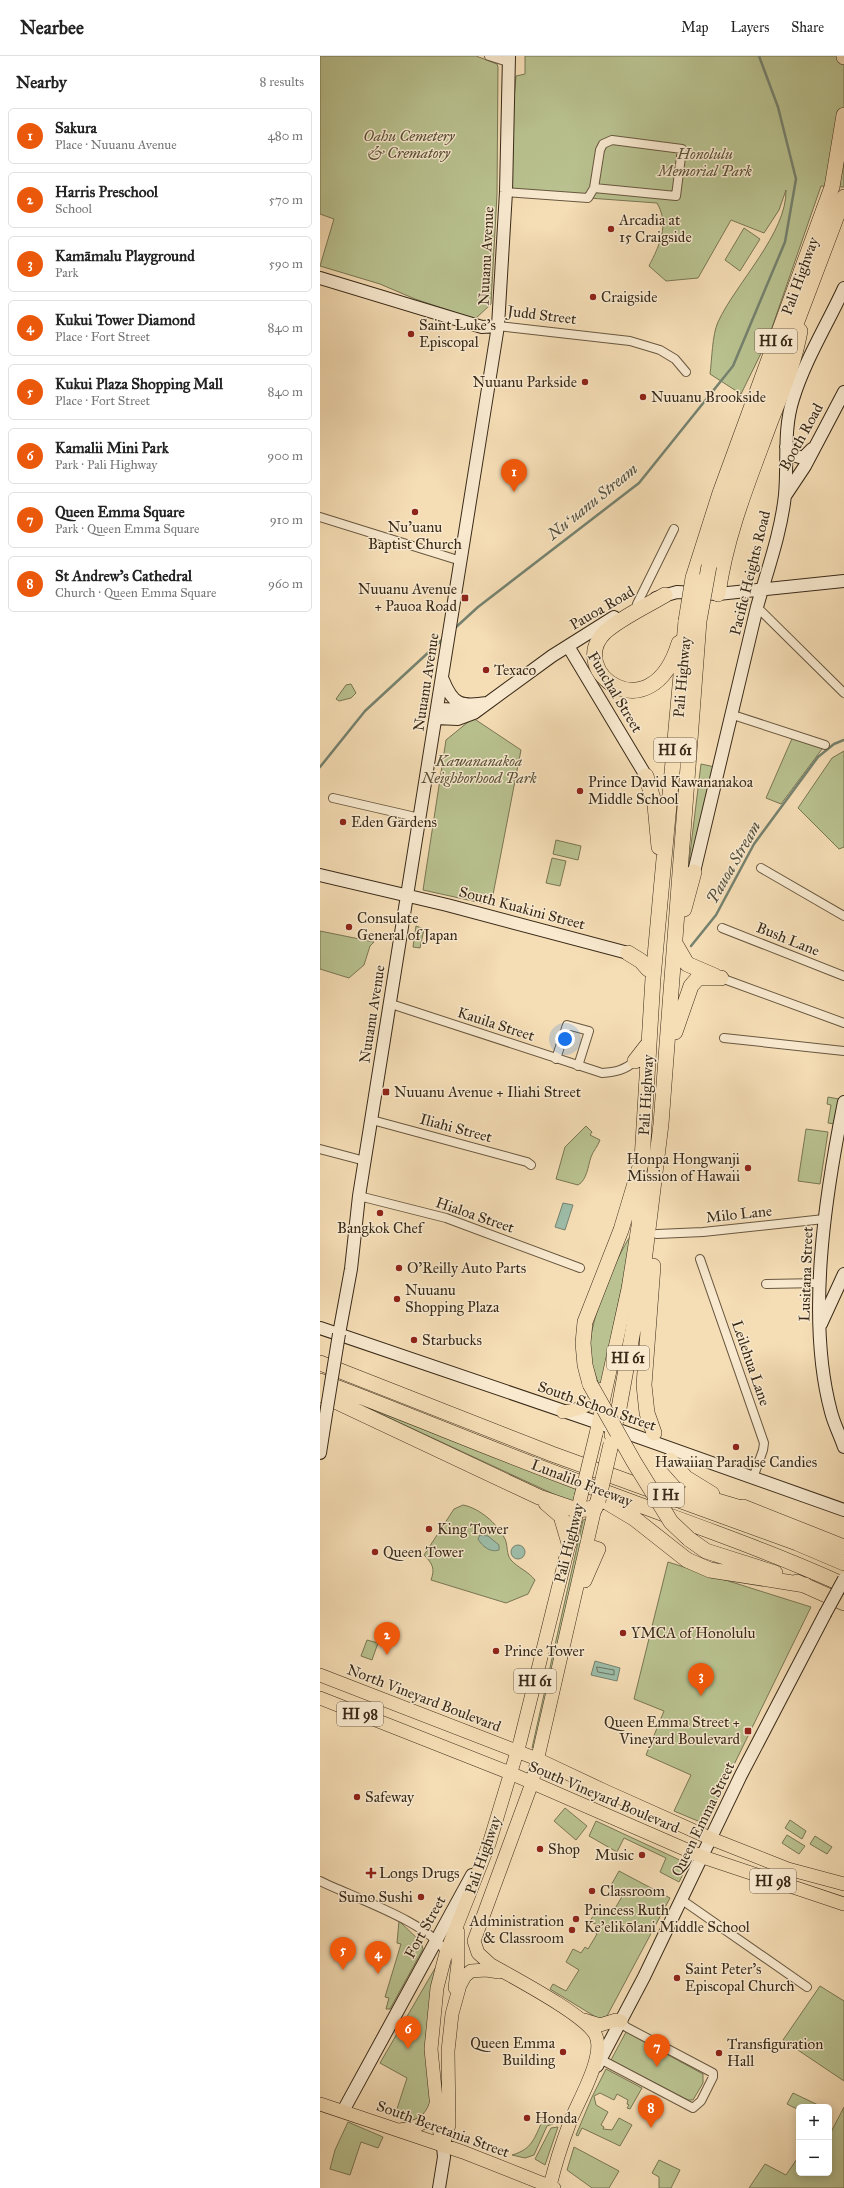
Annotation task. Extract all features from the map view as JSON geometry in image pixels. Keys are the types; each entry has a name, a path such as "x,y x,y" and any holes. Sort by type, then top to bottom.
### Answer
{"highway":[{"name":"Pali Highway","path":"642,1160 650,1023 693,621 703,565 720,493 832,188 840,148 844,115"},
{"name":"Pali Highway","path":"703,565 720,525 844,197"},
{"path":"718,594 722,562 743,496 795,358 805,298"},
{"path":"665,595 605,632 596,649 596,658 603,677 612,686 623,689 638,689 655,682 665,674 693,621"},
{"name":"Pali Highway","path":"596,1504 611,1444 613,1429 620,1408 641,1286 659,1145 676,945 693,621"},
{"path":"646,776 655,805 659,844 645,1017 650,1023"},
{"path":"677,926 686,903 694,872"},
{"path":"628,953 639,951 651,943"},
{"path":"676,945 687,964 721,978"},
{"path":"628,953 641,961 648,969"},
{"path":"667,1062 690,986 698,978 721,978"},
{"path":"635,1061 649,1043"},
{"path":"654,1433 648,1412 644,1385 657,1234 659,1145"},
{"path":"642,1160 621,1230 585,1322 583,1343 585,1365 590,1384 671,1522 689,1539 706,1551 785,1576 844,1603"},
{"name":"Lunalilo Freeway","path":"320,1363 487,1429 778,1536 844,1564"},
{"name":"Lunalilo Freeway","path":"320,1381 424,1420 567,1478 742,1542 844,1585"},
{"path":"320,1394 539,1498 577,1510 596,1504"},
{"path":"487,1429 751,1511"},
{"path":"670,1460 686,1478 709,1492 751,1511 844,1547"},
{"path":"567,1478 635,1519 687,1560 710,1570 805,1585"},
{"path":"539,1498 561,1516 569,1543"}],"main road":[{"name":"Nuuanu Avenue","path":"320,1453 351,1270 359,1196 391,1004 498,326 506,192 509,59"},
{"name":"Judd Street","path":"320,278 482,327 498,326"},
{"name":"Pacific Heights Road","path":"694,872 785,496 786,447 789,415 800,379 844,288"},
{"name":"Booth Road","path":"785,496 804,466 844,392"},
{"path":"786,447 793,455 803,458 812,449"},
{"name":"Pauoa Road","path":"437,713 464,717 477,711 568,646 637,604 677,592 718,594 844,581"},
{"name":"Funchal Street","path":"568,646 646,776"},
{"path":"442,679 450,696 457,702 470,706 488,703"},
{"name":"South Kuakini Street","path":"320,875 408,895 628,953"},
{"name":"Lusitana Street","path":"844,1102 824,1219 819,1306 824,1377 831,1413 844,1447"},
{"name":"Pali Highway","path":"443,2146 439,2129 431,2049 437,1988 446,1953 458,1926 489,1844 517,1751 581,1496 628,1289 638,1226 642,1160"},
{"path":"821,1280 832,1279 838,1276 844,1268"},
{"path":"821,1324 844,1274"},
{"name":"South School Street","path":"320,1328 563,1412 597,1428 613,1429 844,1510"},
{"path":"563,1412 578,1410 592,1402 601,1392 611,1369"},
{"name":"Pali Highway","path":"583,2020 480,1955 474,1942 532,1783 588,1545 596,1504"},
{"name":"Queen Emma Street","path":"551,2187 570,2122 590,2079 682,1900 741,1775 844,1579"},
{"name":"North Vineyard Boulevard","path":"320,1675 517,1751"},
{"name":"HI 98","path":"320,1698 510,1773"},
{"name":"South Vineyard Boulevard","path":"517,1751 712,1839 788,1869 844,1884"},
{"name":"South Vineyard Boulevard","path":"510,1773 703,1857 844,1904"},
{"name":"Fort Street","path":"343,2111 489,1844"},
{"path":"439,2188 444,2157 443,2146 450,2125 448,2052 458,1963 458,1926"},
{"path":"452,2014 460,1985 467,1973 476,1970 486,1970 508,1974"},
{"path":"583,2020 600,2025 616,2020 621,2021"},
{"path":"583,2020 595,2033 598,2043 590,2079"},
{"path":"399,2130 417,2127 426,2122 434,2113 437,2101"},
{"name":"South Beretania Street","path":"320,2104 399,2130 551,2187"}],"street":[{"path":"489,56 509,59"},
{"path":"506,192 588,198 594,188 598,155 603,144 607,141 612,140 682,150 676,196 594,188"},
{"name":"Judd Street","path":"498,326 630,341 660,350 675,359 686,372"},
{"path":"320,517 461,561"},
{"path":"637,604 674,529"},
{"path":"757,607 844,694"},
{"path":"733,715 825,745"},
{"path":"333,798 420,818"},
{"path":"761,868 844,916"},
{"name":"Bush Lane","path":"722,928 844,976"},
{"path":"721,978 844,1022"},
{"name":"Kauila Street","path":"391,1004 602,1073 616,1072 627,1068 635,1061"},
{"path":"556,1058 567,1025 589,1031 578,1066"},
{"path":"724,1038 844,1051"},
{"name":"Iliahi Street","path":"372,1120 527,1162 531,1165"},
{"path":"320,1149 365,1161"},
{"name":"Hialoa Street","path":"359,1196 446,1218 580,1268"},
{"name":"Milo Lane","path":"657,1234 703,1232 824,1219"},
{"name":"Leilehua Lane","path":"700,1259 764,1442 763,1450 753,1478"},
{"path":"766,1284 821,1280"},
{"path":"320,1881 427,1932 436,1940 446,1953"},
{"path":"682,1900 807,1987"},
{"path":"600,2059 692,2108 701,2101 714,2077 713,2073 626,2027 621,2021"}],"green space":[{"name":"Oahu Cemetery & Crematory","path":"320,56 476,56 497,64 497,194 491,304 475,319 415,299 380,284 320,266 334,219 320,214"},
{"name":"Honolulu Memorial Park","path":"525,56 844,56 844,187 821,186 768,339 741,394 710,374 714,334 718,322 726,307 770,240 784,206 786,190 779,210 764,233 731,220 698,278 666,281 649,266 662,235 663,219 657,203 506,192 516,76 525,74"},
{"path":"744,228 760,239 740,271 725,260"},
{"path":"351,684 356,693 351,698 339,701 336,699 346,685"},
{"name":"Kawananakoa Neighborhood Park","path":"473,718 521,750 491,905 423,890 446,740"},
{"path":"794,734 825,745 781,804 766,798"},
{"path":"844,751 844,847 839,849 798,808 832,758"},
{"path":"701,764 715,767 688,870"},
{"path":"556,840 581,846 578,860 553,854"},
{"path":"552,858 566,861 560,886 546,883"},
{"path":"416,926 424,929 420,948 413,947"},
{"path":"320,931 374,942 370,946 364,965 349,978 320,969"},
{"path":"828,1097 839,1099 835,1124 828,1123 831,1105 827,1104"},
{"path":"586,1126 592,1132 590,1135 600,1140 592,1155 583,1180 578,1185 556,1179 565,1147"},
{"path":"806,1129 828,1132 820,1184 798,1181"},
{"path":"631,1235 631,1243 600,1390 590,1353 594,1321 604,1290"},
{"path":"368,1408 580,1490 575,1504"},
{"path":"463,1505 475,1509 487,1517 502,1533 506,1541 508,1555 511,1560 535,1580 528,1594 506,1603 431,1580 433,1570 429,1561 424,1555 454,1509"},
{"path":"592,1517 534,1747 532,1748 583,1520"},
{"path":"668,1562 811,1607 705,1824 674,1811 691,1775 646,1755 664,1711 634,1699"},
{"path":"367,1640 378,1643 372,1660 361,1656"},
{"path":"565,1808 587,1826 576,1840 554,1821"},
{"path":"790,1820 806,1831 802,1839 785,1828"},
{"path":"596,1821 684,1862 686,1868 679,1882 660,1872 666,1858 624,1838 617,1852 589,1836"},
{"path":"787,1835 805,1846 799,1854 782,1843"},
{"path":"815,1836 832,1847 827,1854 810,1844"},
{"path":"619,1871 670,1898 607,2016 599,2019 550,1989 553,1984 566,1991 579,1970 566,1962 573,1949 581,1953 585,1947 588,1949 597,1934 593,1931 597,1925 590,1921 598,1908 611,1915 623,1895 610,1887"},
{"path":"399,1921 421,1942 423,1949 390,2009 386,2009 389,1998 385,1997 401,1944 397,1943"},
{"path":"441,1958 434,1978 426,2037 433,2111 417,2124 395,2115 407,2078 380,2063"},
{"path":"820,1986 844,2001 844,2081 783,2040"},
{"path":"626,2032 703,2074 703,2083 693,2100 688,2100 611,2060"},
{"path":"606,2069 642,2088 630,2109 627,2108 629,2105 627,2104 628,2100 617,2094 614,2100 600,2093 594,2096 596,2105 608,2112 601,2125 604,2127 603,2129 612,2130 619,2118 632,2125 620,2146 582,2128 578,2136 576,2135"},
{"path":"793,2093 816,2104 796,2104 796,2108 787,2104"},
{"path":"844,2107 844,2188 749,2188 765,2164 786,2175 796,2160 796,2176 832,2176 832,2130"},
{"path":"543,2120 553,2124 547,2126 534,2155 525,2158 512,2155 519,2153 529,2146"},
{"path":"348,2122 383,2137 378,2148 361,2142 350,2175 330,2169 335,2150"},
{"path":"558,2127 545,2165 535,2159 551,2128"},
{"path":"574,2147 619,2171 609,2188 592,2188 567,2170"},
{"path":"659,2160 680,2170 671,2188 659,2188 659,2177 652,2173"}],"water":[{"path":"563,1203 573,1205 565,1230 555,1227"},
{"path":"480,1535 488,1536 499,1545 499,1550 489,1550 478,1539"},
{"path":"518,1545 523,1547 525,1552 523,1557 518,1559 513,1557 511,1552 513,1547"},
{"path":"595,1661 620,1668 617,1681 591,1675"}],"waterway":[{"name":"Nuʻuanu Stream","path":"455,628 478,607 639,483 733,366 785,242 796,179 778,107 759,56"},
{"name":"Nuʻuanu Stream","path":"320,767 365,711 444,638"},
{"name":"Pauoa Stream","path":"691,946 716,915 754,844 818,757 834,744 844,740"}],"place":[{"name":"Arcadia at 15 Craigside","path":"611,229"},
{"name":"Craigside","path":"593,297"},
{"name":"Saint Luke's Episcopal","path":"411,334"},
{"name":"Nuuanu Parkside","path":"585,382"},
{"name":"Nuuanu Brookside","path":"643,397"},
{"name":"Sakura","path":"514,492"},
{"name":"Nu'uanu Baptist Church","path":"415,512"},
{"name":"Nuuanu Avenue + Pauoa Road","path":"465,598"},
{"name":"Texaco","path":"486,670"},
{"name":"Prince David Kawananakoa Middle School","path":"580,791"},
{"name":"Eden Gardens","path":"343,822"},
{"name":"Consulate General of Japan","path":"349,927"},
{"name":"Nuuanu Avenue + Iliahi Street","path":"386,1092"},
{"name":"Honpa Hongwanji Mission of Hawaii","path":"748,1168"},
{"name":"Bangkok Chef","path":"380,1213"},
{"name":"O'Reilly Auto Parts","path":"399,1268"},
{"name":"Nuuanu Shopping Plaza","path":"397,1299"},
{"name":"Starbucks","path":"414,1340"},
{"name":"Hawaiian Paradise Candies","path":"736,1447"},
{"name":"King Tower","path":"429,1529"},
{"name":"Queen Tower","path":"375,1552"},
{"name":"YMCA of Honolulu","path":"623,1633"},
{"name":"Prince Tower","path":"496,1651"},
{"name":"Harris Preschool","path":"387,1655"},
{"name":"Kamāmalu Playground","path":"701,1696"},
{"name":"Queen Emma Street + Vineyard Boulevard","path":"748,1731"},
{"name":"Safeway","path":"357,1797"},
{"name":"Shop","path":"540,1849"},
{"name":"Music","path":"642,1855"},
{"name":"Longs Drugs","path":"371,1873"},
{"name":"Classroom","path":"592,1891"},
{"name":"Sumo Sushi","path":"421,1897"},
{"name":"Princess Ruth Ke’elikōlani Middle School","path":"576,1919"},
{"name":"Administration & Classroom","path":"572,1930"},
{"name":"Kukui Plaza Shopping Mall","path":"343,1970"},
{"name":"Kukui Tower Diamond","path":"378,1974"},
{"name":"Saint Peter's Episcopal Church","path":"677,1978"},
{"name":"Kamalii Mini Park","path":"408,2049"},
{"name":"Queen Emma Building","path":"563,2052"},
{"name":"Transfiguration Hall","path":"719,2053"},
{"name":"Queen Emma Square","path":"657,2067"},
{"name":"Honda","path":"527,2118"},
{"name":"St Andrew's Cathedral","path":"651,2128"}]}
